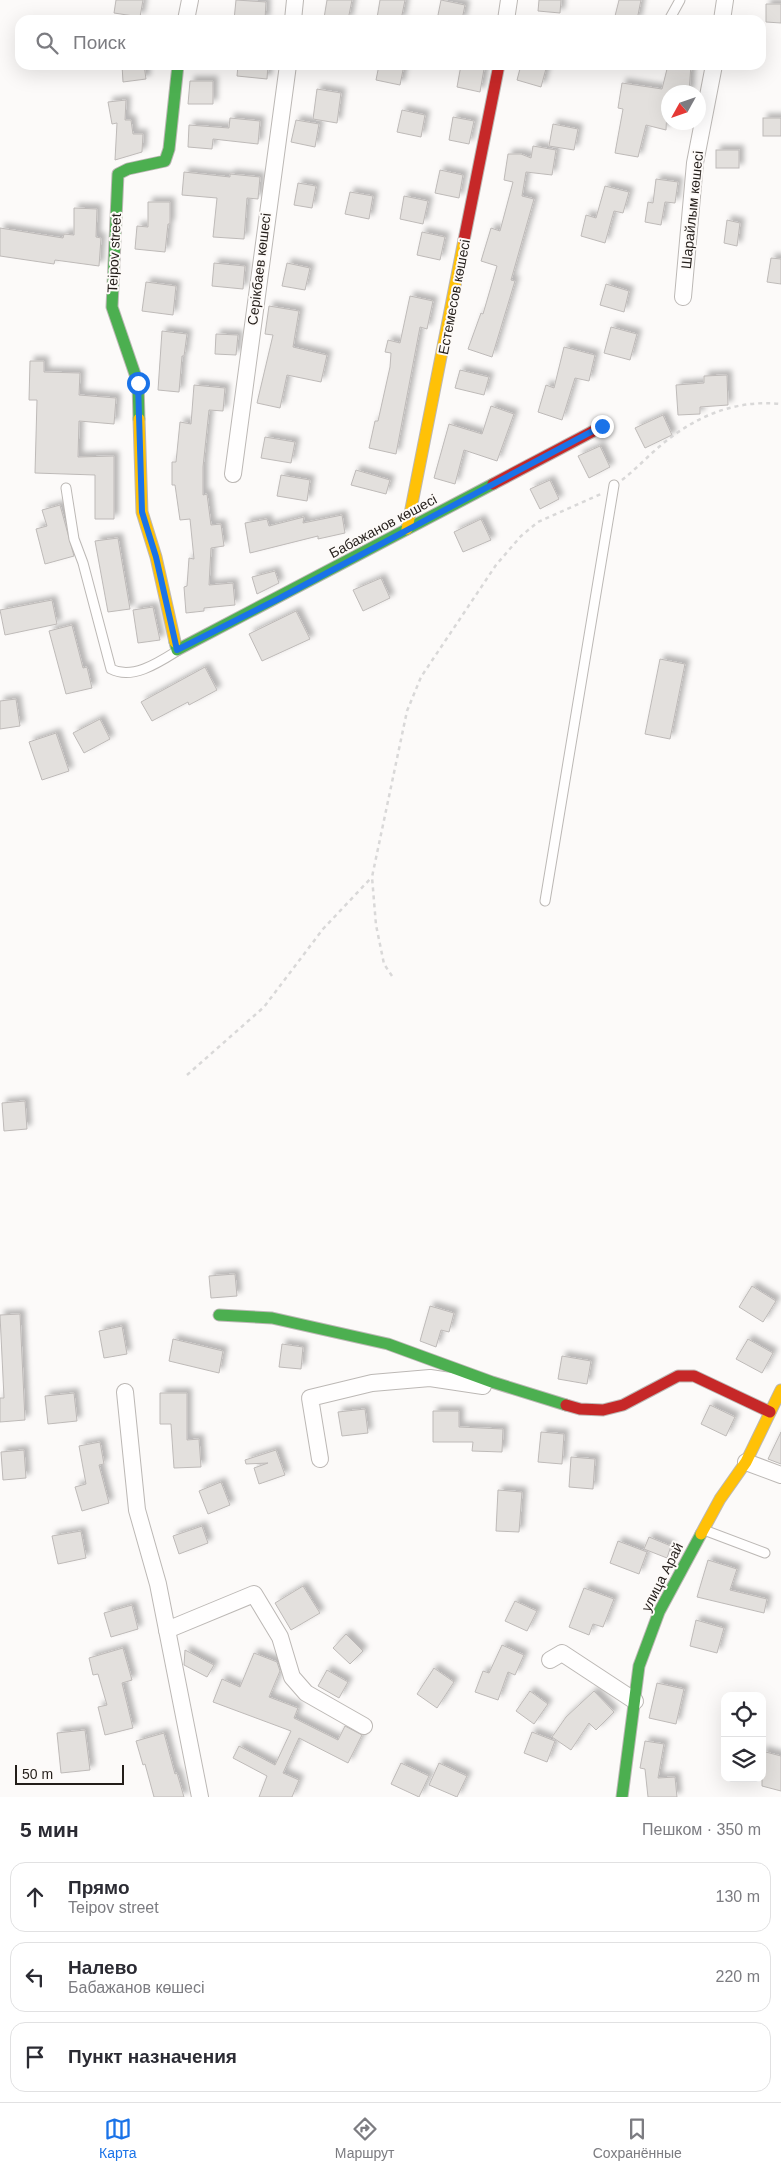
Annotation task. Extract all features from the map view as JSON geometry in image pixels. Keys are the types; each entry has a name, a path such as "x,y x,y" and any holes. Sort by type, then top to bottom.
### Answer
{"street":[{"path":"187,15 190,0"},
{"path":"294,15 295,0"},
{"path":"507,15 509,0"},
{"path":"723,15 725,0"},
{"name":"Teipov street","path":"177,70 169,149 164,161 153,166 124,170 118,174 112,285 112,308 138,383 142,512 156,557 177,650"},
{"name":"Серікбаев көшесі","path":"233,474 287,70"},
{"name":"Естемесов көшесі","path":"407,529 498,70"},
{"name":"Шарайлым көшесі","path":"682,297 695,163 713,70"},
{"name":"Бабажанов көшесі","path":"177,650 272,603 602,426"},
{"path":"219,1315 272,1318 388,1344 492,1382 580,1409 603,1410 623,1405 678,1376 694,1376 770,1412"},
{"path":"320,1458 310,1398 372,1383 430,1378 481,1388 492,1382"},
{"name":"улица Арай","path":"622,1797 639,1666 659,1612 720,1499 746,1462 781,1390"},
{"path":"125,1392 137,1510 158,1584 200,1797"},
{"path":"746,1462 781,1475"},
{"path":"166,1630 254,1594 280,1638 292,1677 306,1693 364,1726"},
{"path":"550,1660 562,1653 635,1701"}],"lane":[{"path":"672,15 680,0"},
{"path":"545,901 614,485"},
{"path":"66,488 74,539 83,563 111,669 120,674 130,673 160,661 177,650"},
{"path":"704,1530 765,1552"}],"path":[{"path":"392,976 384,964 376,925 372,877 407,711 421,677 496,565 521,536 538,522 594,499 692,422 725,408 762,402 781,404"},
{"path":"187,1075 264,1007 323,929 372,877"}],"building":[{"path":"116,0 143,0 140,15 114,13"},
{"path":"236,0 266,2 265,15 234,15"},
{"path":"327,0 352,0 349,15 324,15"},
{"path":"380,0 405,0 402,15 378,15"},
{"path":"441,0 465,5 463,15 438,15"},
{"path":"539,0 561,0 560,13 538,11"},
{"path":"619,0 641,0 638,15 615,15"},
{"path":"766,4 781,4 781,23 766,22"},
{"path":"122,70 145,70 146,79 123,82"},
{"path":"238,70 268,70 267,79 237,76"},
{"path":"378,70 403,70 400,85 376,80"},
{"path":"460,70 484,70 480,92 457,87"},
{"path":"520,70 546,70 541,87 517,80"},
{"path":"667,70 691,70 690,85 663,85"},
{"path":"190,81 213,81 213,104 188,104"},
{"path":"622,83 661,89 661,129 646,125 638,157 615,153 623,109 618,108"},
{"path":"317,89 341,93 337,123 313,119"},
{"path":"126,100 125,120 131,120 133,134 143,134 142,152 115,160 117,123 112,124 108,102"},
{"path":"402,110 425,115 421,137 397,132"},
{"path":"453,117 474,121 469,144 449,140"},
{"path":"230,118 260,121 258,144 213,139 212,149 188,147 189,125 229,128"},
{"path":"763,118 781,118 781,136 763,136"},
{"path":"296,120 319,124 315,147 291,142"},
{"path":"553,124 578,129 574,150 549,146"},
{"path":"533,146 556,150 552,175 526,172 522,196 534,199 511,280 515,281 492,357 468,349 481,313 483,314 497,266 481,261 491,228 500,231 513,182 504,180 508,154 521,154 531,158"},
{"path":"716,150 739,150 739,168 716,168"},
{"path":"440,170 463,175 459,198 435,193"},
{"path":"184,172 230,177 230,174 260,177 258,199 247,198 244,239 213,237 217,198 182,195"},
{"path":"656,179 678,182 675,203 665,202 661,225 645,222 648,202 653,203"},
{"path":"298,183 316,186 312,208 294,205"},
{"path":"605,186 629,192 623,213 614,211 605,243 581,236 586,215 596,218"},
{"path":"350,192 373,196 369,219 345,214"},
{"path":"404,196 428,201 423,224 400,219"},
{"path":"148,202 170,202 170,224 168,224 165,252 135,249 137,226 148,227"},
{"path":"74,208 97,209 96,237 101,238 99,266 55,260 54,264 0,256 0,228 63,238 64,234 74,235"},
{"path":"727,220 740,223 737,246 724,243"},
{"path":"422,232 445,237 440,260 417,255"},
{"path":"771,258 781,259 781,284 767,282"},
{"path":"214,263 245,266 243,289 212,286"},
{"path":"287,263 310,268 305,290 282,286"},
{"path":"146,282 176,286 173,315 142,311"},
{"path":"606,284 629,291 624,312 600,305"},
{"path":"410,296 433,301 427,329 420,327 396,454 369,448 375,421 378,421 390,367 391,353 385,352 388,340 400,343"},
{"path":"269,306 299,311 293,347 327,355 321,382 287,375 280,408 257,403 273,335 265,334"},
{"path":"611,327 637,334 630,360 604,353"},
{"path":"162,331 187,334 184,356 182,356 179,392 158,390"},
{"path":"216,334 238,335 236,355 215,354"},
{"path":"564,347 595,355 589,381 575,378 562,420 538,412 546,385 554,388"},
{"path":"30,361 44,361 44,372 80,373 79,395 116,398 114,424 79,421 78,457 114,456 114,519 95,519 95,475 35,473 37,400 29,400"},
{"path":"460,370 489,377 484,395 455,388"},
{"path":"727,375 728,405 700,407 700,414 678,415 676,385 704,383 704,376"},
{"path":"194,385 225,388 223,411 209,410 203,467 203,495 207,494 211,525 221,524 224,546 211,548 209,585 233,583 235,605 204,608 204,611 186,613 184,587 187,586 189,558 194,559 190,519 180,520 175,485 172,485 172,462 176,462 180,422 191,424"},
{"path":"491,406 514,414 497,461 464,450 455,484 434,478 449,424 482,434"},
{"path":"663,415 672,435 645,448 635,428"},
{"path":"265,437 295,442 291,463 261,458"},
{"path":"600,446 610,467 589,478 578,456"},
{"path":"356,470 390,480 386,494 351,485"},
{"path":"281,475 310,480 307,501 277,496"},
{"path":"550,480 559,499 540,509 530,489"},
{"path":"60,505 74,556 45,564 36,529 47,526 42,510"},
{"path":"342,515 345,533 318,539 318,536 250,553 245,523 267,519 269,526 304,517 303,523"},
{"path":"481,519 491,540 463,552 454,532"},
{"path":"118,538 130,609 108,612 95,541"},
{"path":"275,571 279,583 257,594 252,577"},
{"path":"381,578 390,598 363,611 353,590"},
{"path":"52,600 57,624 5,635 0,610"},
{"path":"153,607 160,640 138,643 133,610"},
{"path":"296,611 310,639 262,661 249,634"},
{"path":"72,625 83,668 87,667 92,688 66,694 49,631"},
{"path":"660,659 685,664 670,739 645,734"},
{"path":"205,667 217,690 189,705 188,702 152,721 141,702"},
{"path":"16,699 20,726 0,729 0,701"},
{"path":"100,719 110,739 84,753 73,733"},
{"path":"56,733 69,771 42,780 29,742"},
{"path":"25,1101 27,1129 4,1131 2,1103"},
{"path":"235,1274 237,1296 211,1298 209,1276"},
{"path":"752,1286 776,1301 763,1322 739,1307"},
{"path":"430,1306 454,1313 449,1332 441,1330 436,1347 420,1341"},
{"path":"20,1314 25,1420 0,1422 0,1398 4,1398 0,1315"},
{"path":"122,1326 127,1354 104,1358 99,1331"},
{"path":"173,1339 223,1351 219,1373 169,1361"},
{"path":"748,1339 773,1353 762,1373 736,1359"},
{"path":"282,1344 303,1347 301,1369 279,1367"},
{"path":"562,1356 591,1361 587,1384 558,1379"},
{"path":"74,1393 77,1421 48,1424 45,1396"},
{"path":"160,1393 187,1393 187,1440 199,1439 201,1467 174,1468 171,1424 160,1424"},
{"path":"710,1405 735,1417 726,1436 701,1424"},
{"path":"365,1409 368,1433 342,1436 338,1412"},
{"path":"433,1411 459,1411 459,1427 503,1429 502,1452 472,1451 473,1442 433,1442"},
{"path":"541,1432 564,1434 562,1464 538,1462"},
{"path":"781,1432 781,1464 768,1459"},
{"path":"100,1442 104,1464 99,1465 109,1503 82,1511 75,1487 86,1484 79,1446"},
{"path":"24,1450 26,1478 3,1480 1,1452"},
{"path":"276,1450 285,1475 259,1484 254,1468 268,1463 246,1464 245,1460"},
{"path":"571,1457 595,1459 593,1489 569,1487"},
{"path":"221,1482 230,1505 208,1514 199,1491"},
{"path":"498,1490 522,1492 519,1532 496,1531"},
{"path":"202,1526 208,1543 179,1554 173,1536"},
{"path":"81,1531 86,1558 58,1564 52,1536"},
{"path":"649,1537 671,1546 667,1558 644,1549"},
{"path":"618,1541 647,1552 639,1574 610,1563"},
{"path":"708,1560 737,1569 730,1590 767,1599 764,1613 697,1597"},
{"path":"303,1586 320,1613 291,1630 275,1603"},
{"path":"584,1588 614,1599 603,1627 593,1624 589,1635 569,1627"},
{"path":"515,1601 537,1611 527,1631 505,1621"},
{"path":"132,1605 138,1629 111,1637 104,1613"},
{"path":"696,1620 724,1628 717,1653 690,1646"},
{"path":"346,1634 363,1651 350,1664 333,1648"},
{"path":"502,1645 524,1655 515,1675 508,1672 498,1700 475,1692 483,1671 489,1673"},
{"path":"123,1648 132,1680 122,1683 133,1728 105,1735 98,1707 107,1705 98,1674 93,1675 89,1658"},
{"path":"185,1650 214,1665 207,1677 184,1665"},
{"path":"254,1653 277,1662 280,1671 269,1697 298,1708 294,1718 338,1740 345,1726 362,1735 348,1763 299,1738 283,1773 299,1780 292,1797 259,1797 267,1776 233,1758 239,1746 275,1765 291,1731 213,1702 222,1679 240,1687"},
{"path":"434,1668 454,1682 437,1708 417,1694"},
{"path":"327,1670 348,1682 339,1698 318,1686"},
{"path":"657,1683 684,1689 676,1724 649,1718"},
{"path":"530,1691 548,1704 534,1724 516,1711"},
{"path":"594,1691 614,1712 596,1730 589,1723 571,1750 552,1737 566,1717"},
{"path":"85,1730 90,1770 61,1773 57,1733"},
{"path":"532,1732 555,1741 547,1762 524,1753"},
{"path":"164,1733 175,1774 177,1773 184,1797 154,1797 145,1764 143,1765 136,1741"},
{"path":"645,1741 664,1744 658,1778 675,1777 677,1797 648,1797 645,1769 640,1768"},
{"path":"766,1752 781,1756 781,1791 762,1786 762,1782 766,1782"},
{"path":"401,1763 429,1776 419,1797 391,1784"},
{"path":"439,1763 467,1776 457,1797 429,1785"}],"traffic: fast":[{"path":"139,419 138,383 112,307 118,174 128,169 165,161 169,149 177,70"},
{"path":"175,642 177,650 493,484"},
{"path":"219,1315 272,1318 388,1344 492,1382 566,1405"},
{"path":"622,1797 639,1666 659,1612 701,1534"}],"traffic: slow":[{"path":"407,529 464,240"},
{"path":"139,419 142,512 156,557 175,642"},
{"path":"701,1534 720,1499 746,1462 781,1390"}],"traffic: jam":[{"path":"464,240 498,70"},
{"path":"493,484 603,426"},
{"path":"566,1405 580,1409 603,1410 623,1405 678,1376 694,1376 770,1412"}],"route":[{"path":"138,383 138,437 142,512 156,557 177,650 280,598 602,426"}]}
